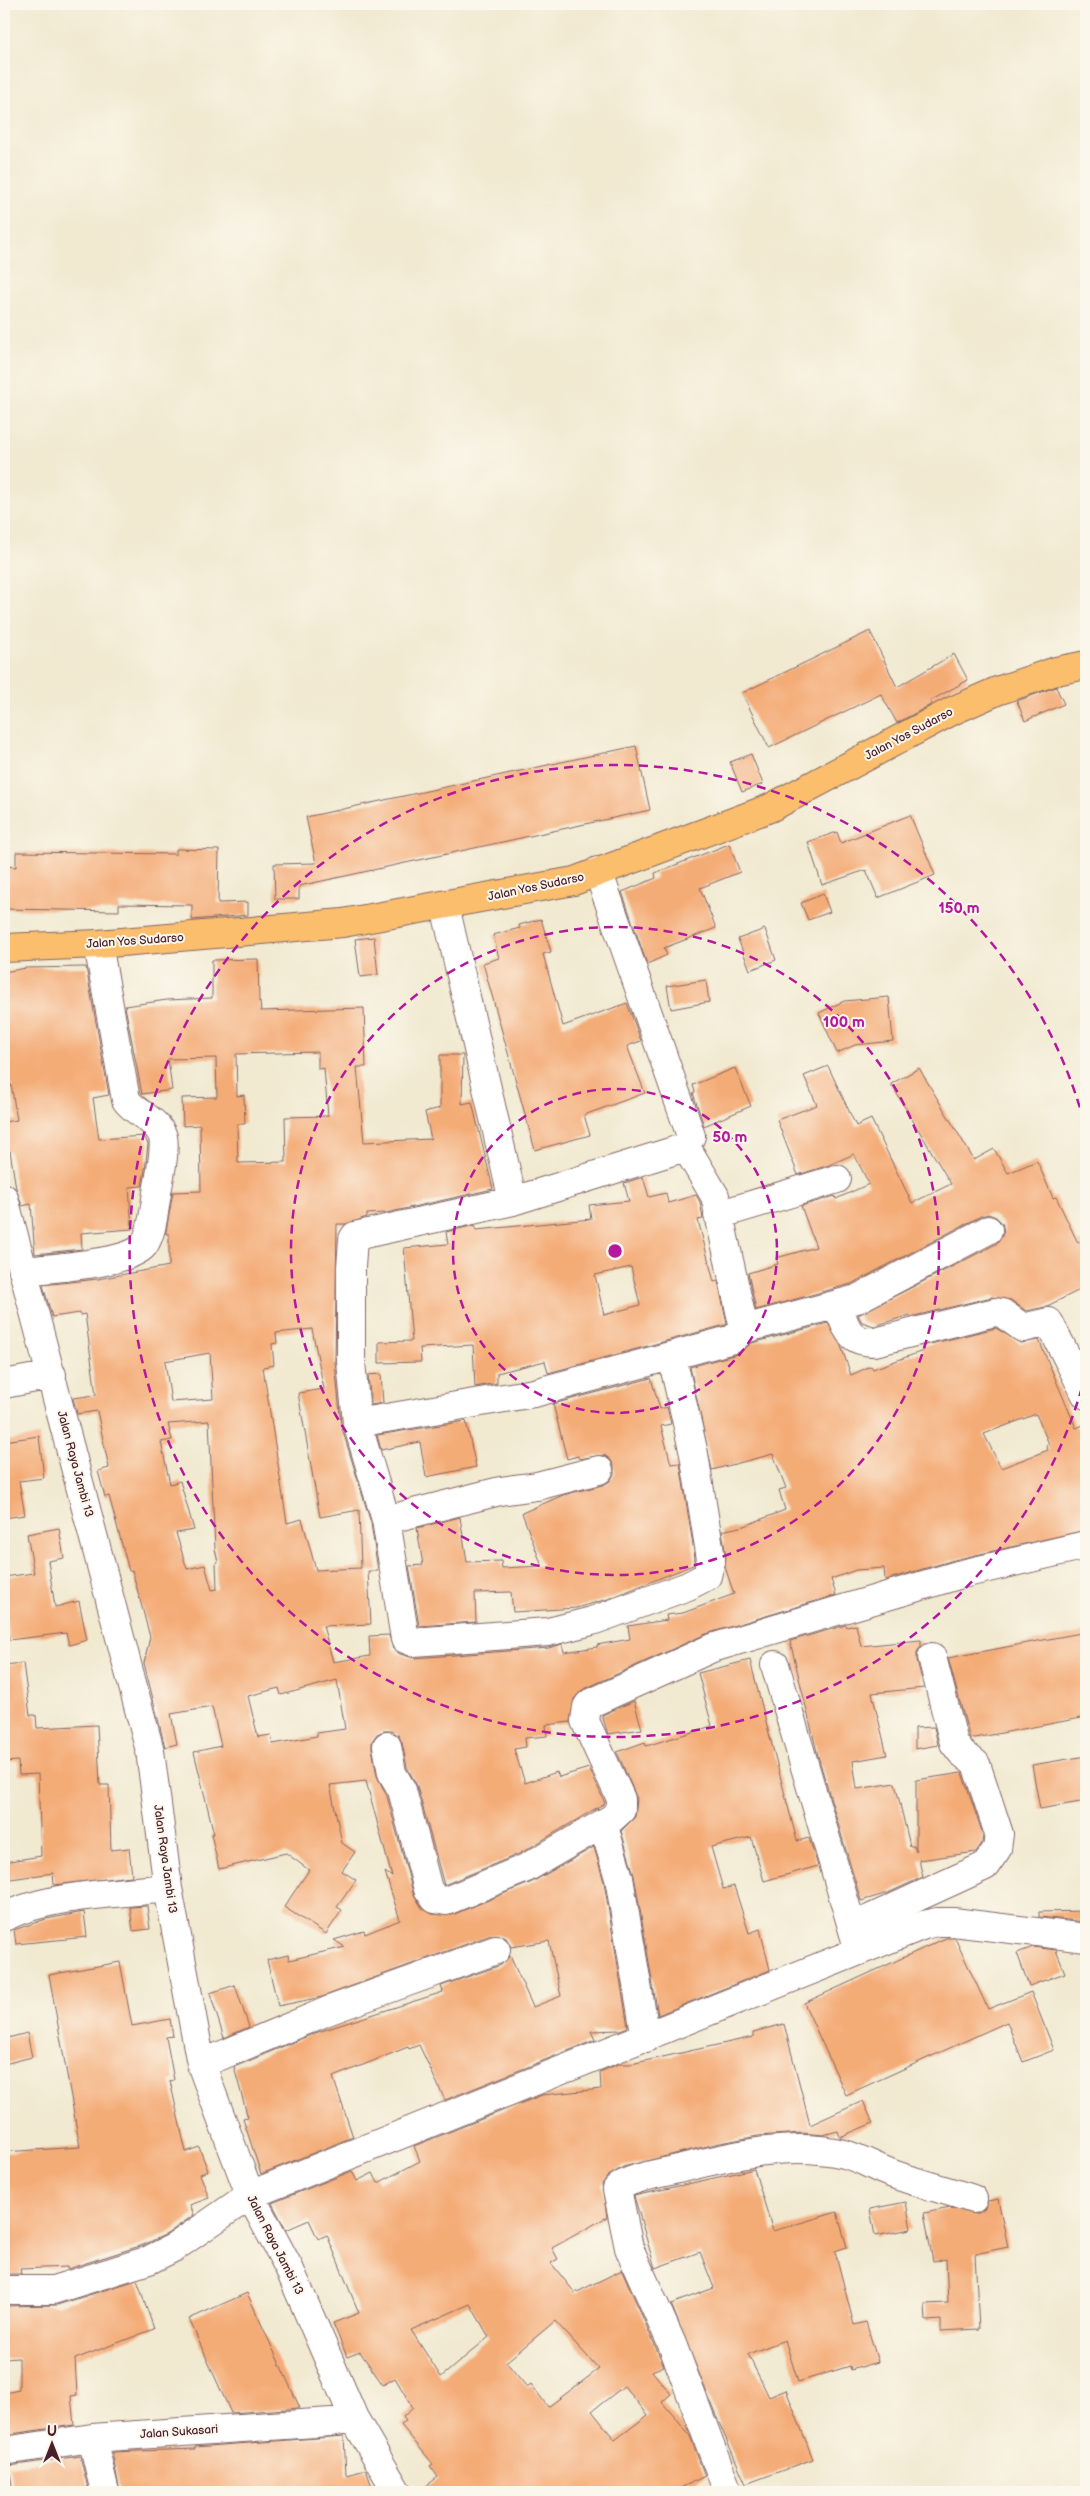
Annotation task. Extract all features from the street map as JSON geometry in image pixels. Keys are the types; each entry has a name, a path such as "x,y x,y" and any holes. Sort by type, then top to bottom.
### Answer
{"highway":[{"name":"Jalan Yos Sudarso","path":"4,948 98,944 343,923 445,906 574,881 770,808 952,710 997,691 1056,672 1086,665"}],"street":[{"path":"598,872 691,1136 686,1147 513,1201 355,1236 351,1267 351,1353 357,1423 386,1520 405,1639 413,1642 548,1632 601,1618 688,1586 707,1576 711,1558 694,1454 672,1357"},
{"path":"445,906 513,1201"},
{"path":"23,1271 126,1256 142,1247 152,1221 161,1168 163,1137 156,1124 134,1110 126,1100 98,944"},
{"path":"686,1147 714,1196 744,1329"},
{"path":"718,1215 837,1179"},
{"name":"Jalan Raya Jambi 13","path":"4,1198 150,1751 168,1888 201,2064 250,2195 289,2268 354,2418 397,2492"},
{"path":"357,1423 534,1393 733,1339 744,1329 857,1299 988,1230"},
{"path":"837,1305 851,1334 862,1342 875,1342 996,1312 1002,1313 1023,1328 1049,1322 1086,1395"},
{"path":"4,1384 52,1375"},
{"path":"386,1520 500,1491 537,1486 600,1470"},
{"path":"387,1746 392,1772 402,1790 428,1889 435,1899 446,1901 526,1868 622,1810 622,1804 585,1720 589,1704 712,1648 958,1575 1086,1545"},
{"path":"4,2290 53,2290 149,2260 188,2238 250,2195 646,2038 855,1939 985,1866 997,1849 1000,1834 976,1764 960,1752 954,1744 932,1657"},
{"path":"775,1665 855,1939"},
{"path":"603,1823 619,1878 646,2038"},
{"path":"4,1917 20,1909 60,1901 168,1888"},
{"path":"855,1939 937,1922 1086,1938"},
{"path":"201,2064 330,2010 496,1950"},
{"path":"728,2492 693,2406 672,2344 629,2248 617,2189 620,2185 743,2154 773,2150 804,2150 845,2154 890,2173 974,2199"},
{"name":"Jalan Sukasari","path":"4,2451 92,2438 332,2422 354,2418"},
{"path":"92,2438 105,2492"}],"building":[{"path":"870,631 897,687 954,654 968,680 930,701 932,704 897,723 881,694 769,748 742,693"},
{"path":"1056,687 1064,704 1025,721 1017,701"},
{"path":"636,746 650,810 299,886 299,899 275,899 274,864 316,863 306,817"},
{"path":"751,754 763,784 742,792 730,762"},
{"path":"910,815 935,875 878,898 866,870 822,885 808,842 837,832 841,843"},
{"path":"729,844 740,872 700,888 716,928 664,948 667,955 647,964 622,892 656,878 655,873"},
{"path":"176,849 219,850 218,903 248,902 248,915 192,920 192,905 119,904 119,911 4,909 4,866 16,867 16,852 176,854"},
{"path":"823,894 830,912 808,920 801,903"},
{"path":"541,919 551,952 543,954 563,1026 627,1003 641,1041 627,1046 645,1093 584,1115 590,1135 535,1150 483,963 499,958 493,935 520,928 519,925"},
{"path":"765,929 776,960 750,970 738,939"},
{"path":"374,937 378,975 360,977 355,939"},
{"path":"258,959 261,1011 364,1008 366,1067 357,1067 364,1142 431,1139 425,1112 440,1108 440,1055 463,1055 462,1104 472,1102 493,1189 386,1213 367,1214 367,1217 347,1224 337,1224 335,1362 341,1425 371,1523 378,1571 368,1571 371,1624 323,1626 333,1662 370,1656 369,1636 389,1635 393,1649 400,1654 414,1658 549,1648 562,1644 564,1652 597,1647 597,1645 630,1639 628,1626 667,1620 666,1615 683,1613 734,1594 725,1567 726,1556 722,1531 744,1526 785,1510 779,1490 786,1488 773,1454 712,1470 690,1367 737,1354 752,1343 828,1323 841,1346 851,1375 871,1366 873,1369 923,1351 922,1346 996,1328 1020,1343 1039,1340 1076,1428 1086,1424 1086,1530 954,1560 885,1580 884,1568 856,1570 831,1579 836,1595 706,1634 582,1690 574,1699 570,1722 546,1725 547,1736 525,1738 526,1747 514,1749 525,1783 557,1772 559,1777 589,1768 605,1803 519,1854 444,1885 417,1786 407,1767 399,1736 392,1731 384,1731 377,1734 372,1741 372,1748 377,1776 387,1796 413,1893 422,1908 432,1914 452,1915 532,1882 594,1847 604,1882 628,2027 620,2030 591,2031 595,2040 445,2100 419,2045 409,2049 408,2047 333,2077 353,2137 261,2174 243,2119 248,2118 234,2067 315,2033 443,1992 441,1986 501,1965 510,1956 533,2007 561,1996 549,1941 511,1947 506,1938 491,1935 322,1997 278,2006 267,1960 288,1955 289,1960 345,1947 334,1940 364,1931 365,1934 400,1920 385,1872 392,1877 366,1781 330,1785 342,1843 355,1852 342,1871 356,1880 337,1907 342,1910 326,1934 284,1907 309,1870 286,1853 219,1869 211,1834 214,1834 194,1752 221,1746 212,1707 171,1714 177,1744 165,1747 144,1663 150,1637 132,1570 129,1571 109,1496 105,1497 98,1471 109,1468 97,1411 77,1414 73,1398 96,1395 85,1314 52,1317 43,1285 98,1279 169,1266 169,1234 166,1234 166,1231 173,1192 201,1191 200,1125 183,1126 182,1098 217,1097 216,1058 168,1059 172,1090 142,1094 125,1006 167,1000 212,998 212,960","holes":["318,1052 318,1069 324,1068 328,1116 285,1117 286,1162 238,1163 237,1124 245,1124 244,1095 237,1096 236,1054","312,1329 324,1389 298,1393 320,1517 359,1510 361,1568 316,1570 302,1519 287,1523 263,1367 274,1365 272,1344 277,1343 276,1333","210,1353 213,1399 171,1402 165,1361","1036,1414 1049,1444 1046,1445 1048,1450 1001,1468 984,1434","209,1421 215,1549 218,1562 216,1563 217,1589 212,1590 205,1565 187,1569 176,1533 194,1530 180,1481 170,1484 161,1442 172,1440 168,1424","337,1680 345,1729 317,1733 317,1736 273,1744 271,1735 258,1737 248,1696 279,1688 281,1695"]},
{"path":"86,967 109,1095 93,1098 99,1139 144,1136 148,1144 145,1170 142,1186 129,1187 132,1229 81,1233 82,1249 35,1254 31,1204 22,1206 16,1188 10,1151 4,1152 4,1122 17,1120 11,1084 6,1085 4,1067 4,972 26,968"},
{"path":"706,980 709,1002 671,1009 667,986"},
{"path":"889,997 893,1041 855,1045 837,1053 819,1013 844,1001"},
{"path":"828,1066 856,1126 871,1119 912,1203 951,1184 891,1084 919,1068 974,1160 994,1149 1008,1173 1037,1161 1053,1198 1056,1197 1078,1243 1086,1239 1086,1287 1045,1307 1026,1311 1011,1300 992,1297 910,1317 910,1315 874,1326 862,1322 858,1315 996,1244 1004,1231 1002,1223 996,1217 988,1214 851,1284 756,1310 748,1273 778,1264 776,1258 816,1247 801,1206 835,1196 836,1199 869,1184 854,1154 829,1165 798,1175 777,1120 817,1105 804,1076"},
{"path":"735,1068 751,1106 704,1126 693,1093 695,1092 693,1085"},
{"path":"643,1177 649,1197 666,1193 668,1203 696,1195 700,1202 703,1219 698,1220 714,1282 718,1281 727,1324 548,1373 545,1361 497,1373 497,1383 475,1387 473,1345 420,1348 421,1362 379,1363 379,1342 412,1341 404,1248 448,1244 446,1232 475,1225 476,1230 591,1219 589,1205 629,1201 624,1183","holes":["631,1267 640,1305 604,1315 595,1275"]},
{"path":"381,1374 383,1403 371,1405 368,1375"},
{"path":"651,1378 660,1409 667,1407 671,1424 661,1426 671,1464 680,1463 695,1558 693,1565 608,1599 576,1608 513,1612 511,1592 475,1593 476,1622 419,1626 409,1566 423,1565 417,1528 460,1517 467,1562 501,1561 502,1568 542,1566 522,1513 563,1495 603,1485 610,1481 614,1474 614,1466 610,1459 604,1455 579,1459 578,1456 567,1459 553,1404"},
{"path":"466,1421 476,1467 426,1477 420,1442 381,1450 377,1435"},
{"path":"39,1436 44,1478 19,1481 25,1515 4,1518 4,1441"},
{"path":"59,1528 64,1558 48,1561 55,1607 79,1601 87,1640 69,1645 66,1633 9,1640 7,1619 4,1620 4,1577 34,1573 27,1534"},
{"path":"846,1625 847,1627 856,1625 861,1646 921,1640 921,1646 917,1652 917,1660 924,1688 872,1693 887,1755 853,1761 857,1789 895,1783 910,1846 914,1846 916,1852 916,1780 962,1773 983,1835 982,1843 976,1852 919,1860 923,1877 888,1893 861,1901 818,1756 790,1641"},
{"path":"1086,1632 1086,1717 970,1739 948,1658"},
{"path":"750,1660 797,1841 809,1838 818,1866 764,1881 751,1837 711,1847 723,1889 734,1886 749,1933 760,1929 770,1970 658,2015 634,1875 621,1831 635,1817 637,1799 617,1752 645,1742 646,1746 712,1726 698,1673"},
{"path":"23,1663 30,1715 36,1715 37,1728 97,1725 100,1785 109,1785 111,1850 129,1848 132,1876 54,1885 53,1873 4,1880 4,1862 41,1856 38,1774 19,1775 18,1761 4,1762 4,1665"},
{"path":"634,1701 642,1729 608,1734 602,1715"},
{"path":"934,1727 938,1745 915,1749 915,1728"},
{"path":"1086,1756 1086,1801 1040,1809 1032,1765"},
{"path":"147,1906 150,1929 133,1931 130,1907"},
{"path":"1086,1911 1086,1922 1039,1917 1039,1912"},
{"path":"84,1912 87,1937 16,1944 14,1930 46,1919"},
{"path":"946,1938 955,1938 988,2009 1031,1992 1054,2050 1023,2062 1007,2022 846,2095 804,2003"},
{"path":"1033,1947 1056,1950 1065,1973 1029,1986 1017,1953"},
{"path":"120,1962 132,2026 170,2019 173,2036 166,2037 174,2080 170,2081 186,2152 199,2147 208,2171 200,2174 209,2198 190,2205 194,2215 167,2234 143,2245 67,2269 67,2267 20,2269 21,2274 4,2274 4,2152 80,2147 49,1975"},
{"path":"235,1985 249,2027 224,2038 210,1993"},
{"path":"784,2024 810,2125 863,2101 873,2123 840,2137 838,2131 823,2135 802,2133 758,2136 715,2144 623,2167 607,2177 602,2184 607,2217 552,2248 558,2259 551,2263 575,2293 622,2270 664,2366 652,2371 671,2394 662,2402 690,2436 705,2476 672,2492 418,2492 438,2477 430,2466 433,2464 401,2425 406,2421 403,2417 413,2408 395,2378 383,2385 360,2352 347,2357 333,2323 359,2313 327,2235 318,2239 309,2220 286,2230 272,2203 352,2171 357,2181 373,2173 378,2183 420,2161 414,2146 542,2095 601,2089 600,2072 618,2064 631,2064 753,2037 753,2032","holes":["470,2304 489,2337 441,2377 411,2330","555,2321 599,2369 548,2407 531,2384 527,2387 506,2362","624,2386 648,2415 615,2440 592,2411"]},
{"path":"27,2033 32,2057 4,2064 4,2039"},
{"path":"754,2169 773,2231 837,2212 847,2247 835,2251 854,2325 866,2322 878,2362 851,2370 850,2366 798,2382 785,2340 748,2354 769,2397 786,2390 813,2459 746,2484 671,2304 714,2288 700,2252 655,2268 634,2196"},
{"path":"998,2199 1008,2247 975,2254 979,2329 941,2331 941,2320 926,2321 925,2304 948,2303 946,2259 933,2262 924,2213 950,2208 976,2214 984,2210 988,2201"},
{"path":"906,2202 911,2229 875,2236 870,2209"},
{"path":"137,2280 154,2329 75,2359 77,2395 71,2396 74,2425 4,2435 4,2393 19,2390 19,2358 4,2359 4,2306 57,2305"},
{"path":"247,2293 300,2408 231,2413 189,2319"},
{"path":"344,2436 346,2475 366,2470 374,2492 120,2492 112,2452 195,2449 195,2447"},
{"path":"80,2456 89,2492 13,2492 9,2466"}]}
